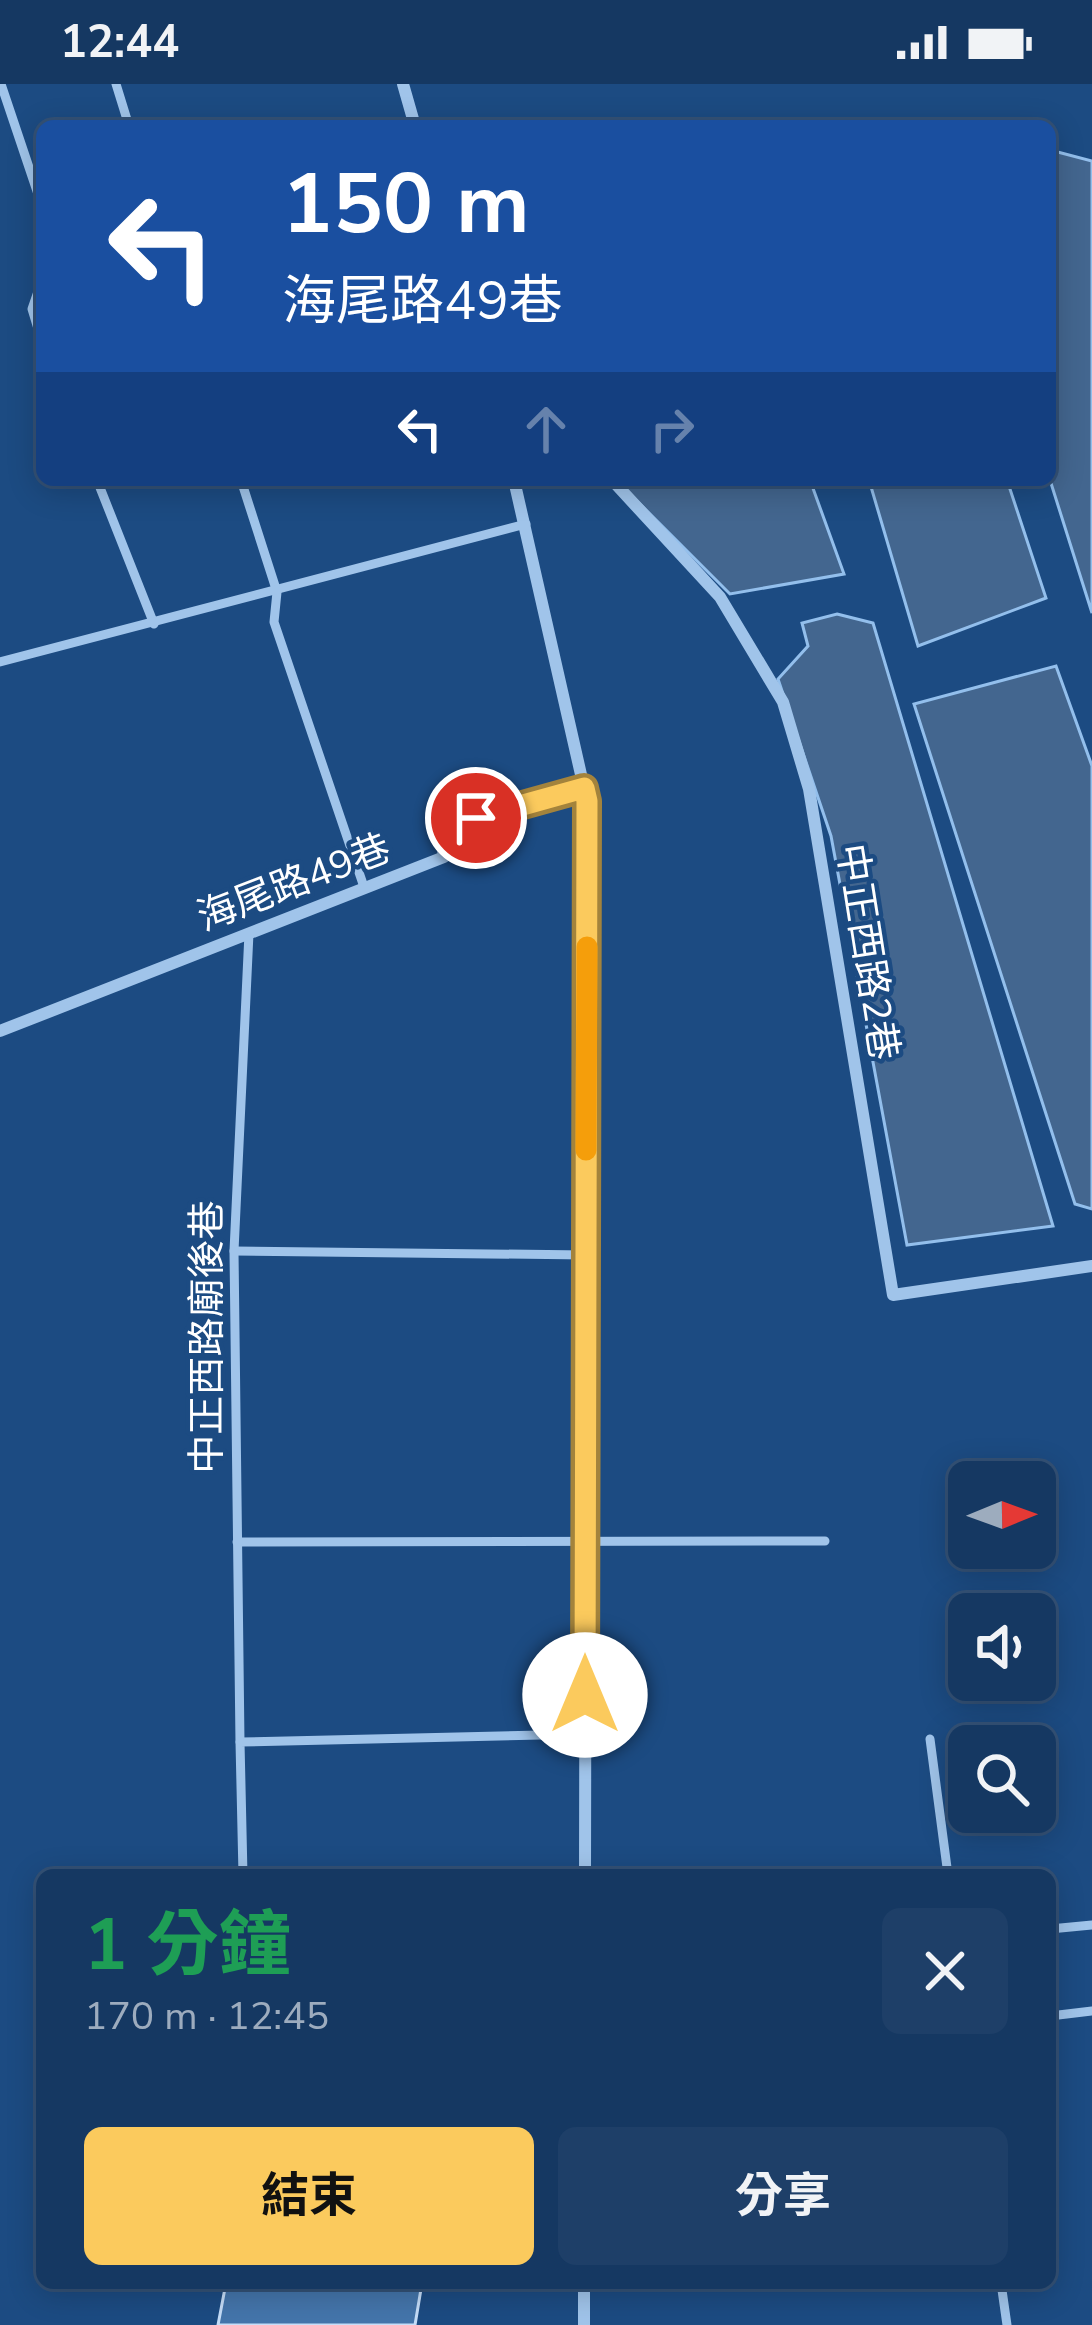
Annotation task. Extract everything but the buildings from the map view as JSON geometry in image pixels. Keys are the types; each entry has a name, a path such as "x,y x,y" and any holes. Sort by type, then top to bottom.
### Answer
{"street":[{"path":"403,84 413,120"},
{"path":"516,486 584,788 585,1869"},
{"name":"中正西路2巷","path":"617,486 720,598 783,702 809,789 893,1295 1092,1266"},
{"name":"海尾路49巷","path":"0,1031 444,857 440,828 584,788"},
{"path":"584,2289 584,2325"}],"lane":[{"path":"1,84 36,188"},
{"path":"116,84 127,120"},
{"path":"99,486 154,624"},
{"path":"243,486 277,592 274,622 364,887"},
{"path":"0,662 526,524"},
{"name":"中正西路廟後巷","path":"243,1869 234,1251 250,933"},
{"path":"234,1251 586,1256"},
{"path":"237,1542 826,1540"},
{"path":"239,1742 585,1734"},
{"path":"930,1739 947,1869"},
{"path":"1056,1928 1092,1925"},
{"path":"1056,2015 1092,2012"},
{"path":"1002,2289 1006,2325"}],"water":[{"path":"1056,152 1092,161 1092,613 1052,486 1056,486"},
{"path":"622,486 812,486 844,574 730,594"},
{"path":"871,486 1009,486 1046,598 918,646"},
{"path":"837,614 873,623 1053,1226 907,1245 831,836 778,679 808,646 802,623"},
{"path":"1056,666 1092,766 1092,1209 1075,1204 914,704"}],"slow traffic":[{"path":"586,1150 587,947"}],"route":[{"path":"476,818 584,788 587,801 585,1695"}]}
